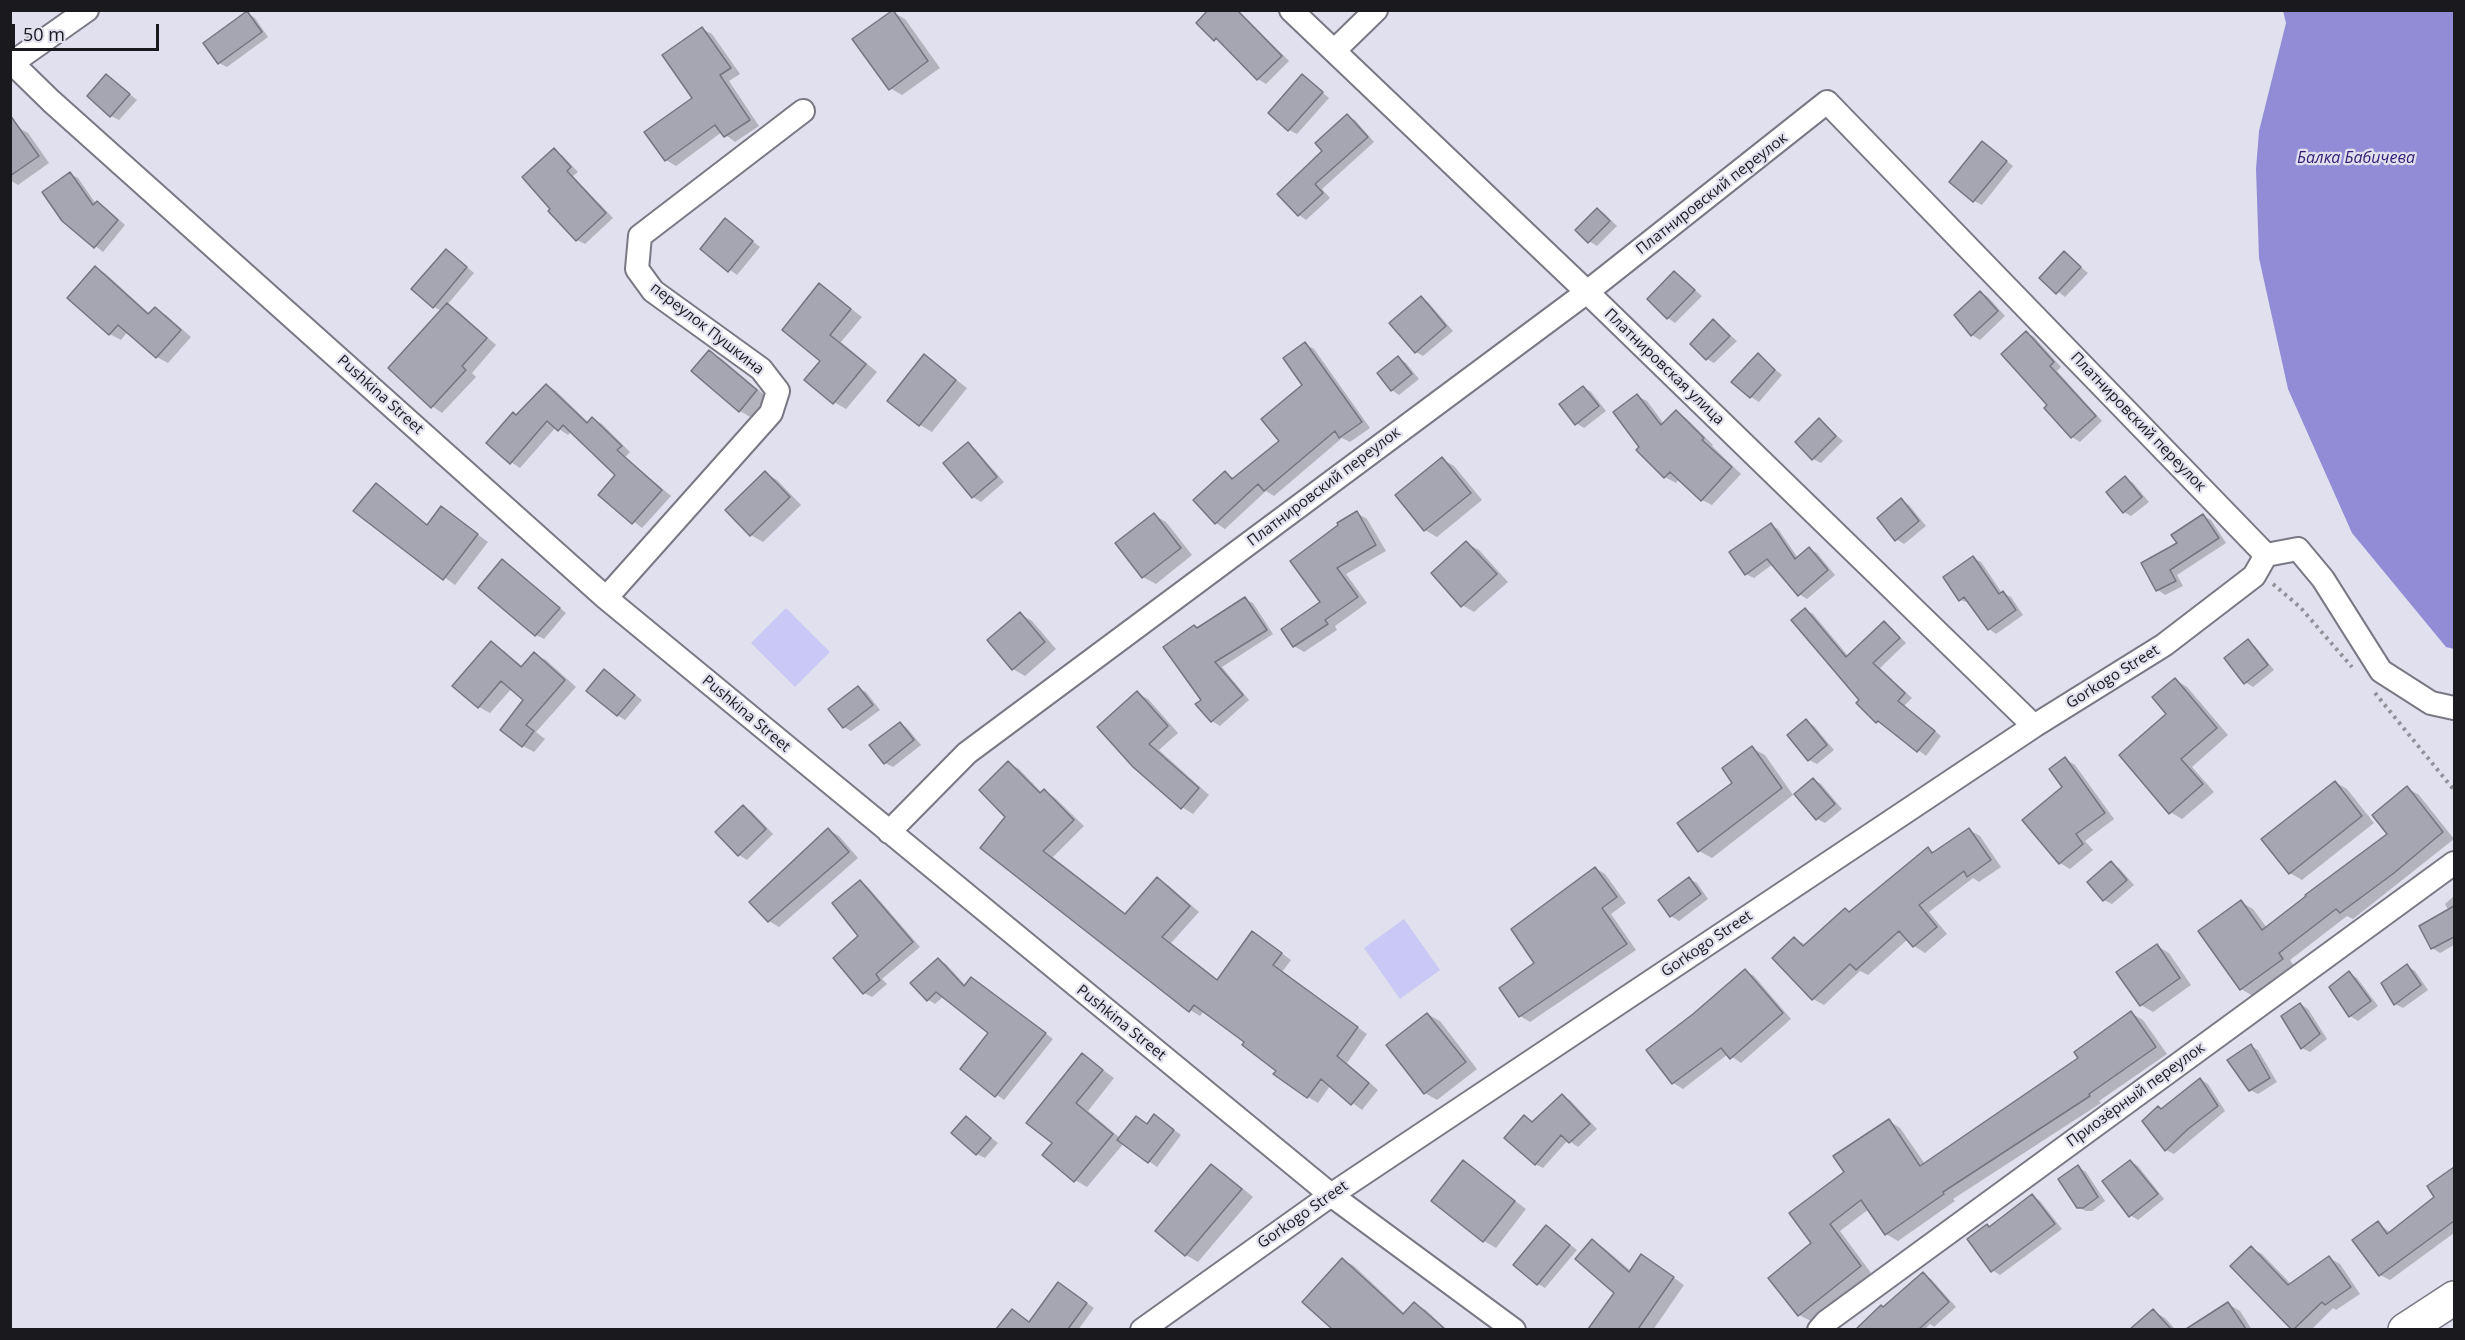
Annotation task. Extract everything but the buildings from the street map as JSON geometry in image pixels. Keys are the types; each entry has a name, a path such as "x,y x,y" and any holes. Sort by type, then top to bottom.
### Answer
{"main road":[{"path":"2404,1329 2454,1298"}],"street":[{"path":"11,62 87,10"},
{"name":"Платнировская улица","path":"1291,10 1587,292 2034,726"},
{"path":"1335,50 1376,10"},
{"name":"Pushkina Street","path":"11,62 51,101 606,598 1331,1195 1514,1329"},
{"name":"Платнировский переулок","path":"889,832 967,753 1587,292 1827,102 2266,555"},
{"name":"переулок Пушкина","path":"606,598 771,413 778,391 761,369 653,291 637,269 640,236 802,111"},
{"path":"2266,555 2298,549 2323,579 2381,671 2431,703 2454,708"},
{"name":"Gorkogo Street","path":"1142,1329 1331,1195 2034,726 2164,645 2254,576 2266,555"},
{"name":"Приозёрный переулок","path":"1819,1329 1836,1314 2454,863"}],"shaded area":[{"path":"786,608 830,652 795,687 751,643"},
{"path":"1404,919 1440,970 1400,999 1364,948"}],"water":[{"name":"Балка Бабичева","path":"2283,11 2454,11 2454,649 2446,647 2352,533 2288,389 2259,258 2256,169 2259,131 2286,23"}]}
